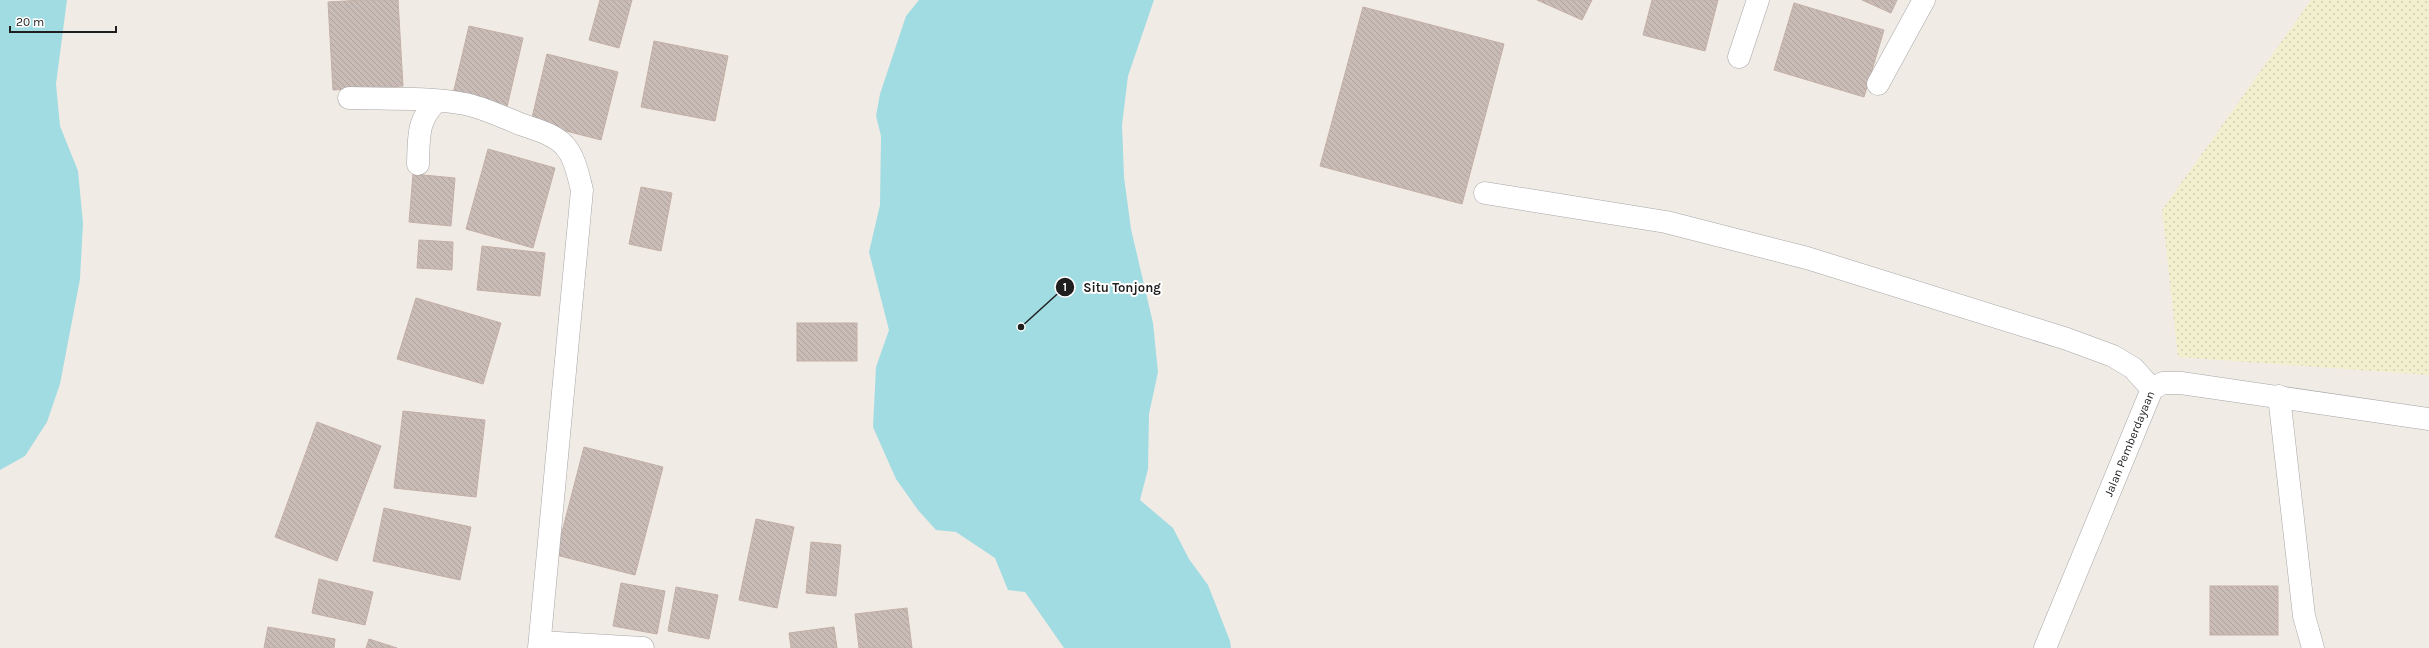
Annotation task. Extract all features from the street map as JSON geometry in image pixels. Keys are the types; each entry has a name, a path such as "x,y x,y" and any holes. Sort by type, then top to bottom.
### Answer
{"street":[{"path":"1739,57 1758,0"},
{"path":"1878,84 1924,0"},
{"path":"349,98 437,101 473,106 552,136 564,145 570,154 582,190 539,645 643,648"},
{"path":"418,164 421,126 426,112 437,101"},
{"path":"1485,193 1666,222 1807,258 2067,339 2113,356 2133,368 2152,389"},
{"name":"Jalan Pemberdayaan","path":"2045,648 2152,389 2163,383 2181,383 2279,396 2429,419"},
{"path":"2279,396 2304,616 2313,648"}],"shaded area":[{"path":"2311,0 2429,0 2429,375 2178,357 2162,210"}],"water":[{"path":"0,0 67,0 56,84 60,126 78,171 83,223 80,279 60,384 47,422 25,456 0,470"},
{"path":"919,0 1154,0 1128,76 1122,125 1124,177 1131,229 1153,323 1158,372 1149,414 1148,469 1140,500 1173,528 1189,559 1208,585 1230,641 1231,648 1064,648 1025,592 1008,590 995,558 956,532 936,530 918,510 896,479 873,427 876,367 889,330 869,252 880,205 881,136 876,116 880,94 906,16"}],"building":[{"path":"398,0 403,86 333,90 328,2"},
{"path":"600,0 632,0 619,48 589,40"},
{"path":"1537,0 1592,0 1582,20"},
{"path":"1652,0 1718,0 1705,51 1643,35"},
{"path":"1862,0 1897,0 1891,13"},
{"path":"1794,3 1884,30 1864,97 1774,70"},
{"path":"1363,7 1504,44 1462,204 1320,166"},
{"path":"469,26 523,38 507,107 453,94"},
{"path":"654,41 728,56 715,121 641,107"},
{"path":"547,54 618,72 601,140 531,122"},
{"path":"488,149 555,168 533,248 466,229"},
{"path":"413,174 455,178 451,226 409,222"},
{"path":"641,187 672,193 661,251 629,244"},
{"path":"419,240 453,242 452,270 417,268"},
{"path":"482,246 545,253 540,296 477,290"},
{"path":"416,298 501,323 483,384 397,359"},
{"path":"797,323 857,323 857,361 797,361"},
{"path":"403,411 485,420 476,497 394,488"},
{"path":"317,422 381,446 337,561 275,537"},
{"path":"584,447 663,467 635,575 556,555"},
{"path":"384,508 471,527 460,580 373,561"},
{"path":"756,519 794,527 777,608 739,600"},
{"path":"811,542 841,545 836,596 806,593"},
{"path":"319,579 373,592 365,625 312,613"},
{"path":"621,583 665,591 657,634 613,626"},
{"path":"2210,586 2278,586 2278,635 2210,635"},
{"path":"676,587 718,595 709,639 668,631"},
{"path":"907,608 912,648 859,648 855,614"},
{"path":"268,627 335,639 334,648 264,648"},
{"path":"834,627 837,648 791,648 789,633"},
{"path":"369,639 397,648 366,648"}],"place":[{"name":"Situ Tonjong","path":"1021,327"}]}
